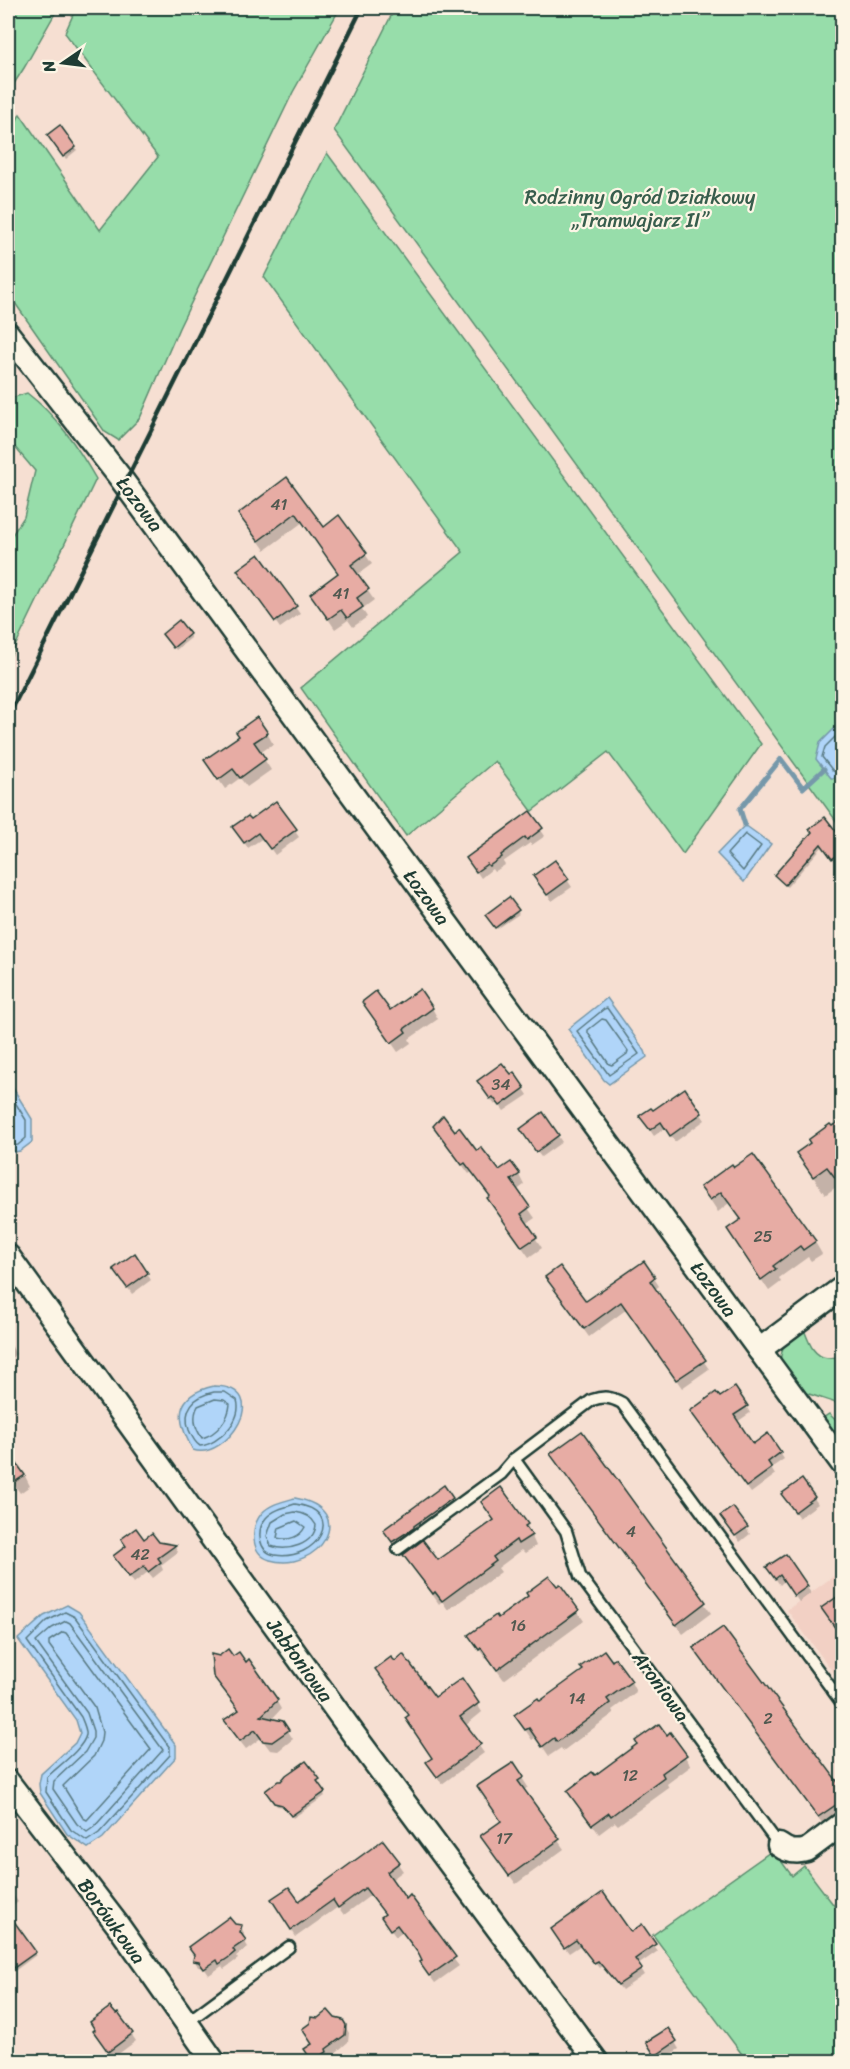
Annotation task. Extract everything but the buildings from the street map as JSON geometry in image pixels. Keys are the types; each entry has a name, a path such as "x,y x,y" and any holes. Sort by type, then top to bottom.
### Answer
{"street":[{"name":"Łozowa","path":"8,334 138,501 843,1463"},
{"name":"Jabłoniowa","path":"8,1256 355,1736 597,2061"},
{"path":"759,1350 843,1288"},
{"name":"Borówkowa","path":"8,1782 117,1924 214,2061"},
{"name":"Aroniowa","path":"778,1845 784,1850 800,1852 807,1850 843,1824"}],"lane":[{"path":"398,1549 501,1474 514,1459 592,1400 603,1396 613,1398 622,1403 843,1703"},
{"name":"Aroniowa","path":"514,1459 566,1531 580,1576 778,1845"},
{"path":"186,2023 289,1947"}],"shaded area":[{"path":"842,1570 842,1684 787,1610"}],"green space":[{"path":"8,8 58,8 8,93"},
{"path":"76,8 340,8 293,92 179,328 140,418 118,440 105,432 8,293 8,139 20,114 100,230 158,157 65,33"},
{"name":"Rodzinny Ogród Działkowy „Tramwajarz II”","path":"395,8 842,8 842,829 334,130"},
{"path":"327,153 761,744 683,854 608,752 532,811 495,761 406,836 301,688 463,552 264,277"},
{"path":"27,393 66,432 96,479 8,661 8,541 24,517 35,471 8,439 8,399"},
{"path":"803,1327 814,1351 823,1357 842,1358 842,1405 800,1391 780,1360 784,1343"},
{"path":"829,1414 842,1426 842,1449 823,1423 823,1418"},
{"path":"773,1850 792,1876 804,1866 842,1916 842,2061 747,2061 653,1935"}],"water":[{"path":"842,721 842,778 831,778 816,759 820,743"},
{"path":"745,825 771,844 744,882 717,854"},
{"path":"607,998 647,1057 609,1084 568,1029"},
{"path":"8,1080 32,1119 32,1142 20,1151 8,1153"},
{"path":"214,1386 232,1390 242,1398 243,1410 239,1423 219,1445 206,1451 193,1450 183,1429 182,1410 185,1402 191,1396"},
{"path":"295,1498 315,1505 326,1515 329,1527 325,1539 316,1550 303,1558 288,1562 263,1557 254,1540 255,1525 258,1519 269,1507"},
{"path":"67,1605 79,1612 176,1745 176,1757 103,1838 88,1848 67,1834 40,1793 39,1784 41,1774 75,1743 80,1733 76,1720 18,1639 44,1616"}],"waterway":[{"path":"745,825 740,809 781,759 803,788 824,769"}],"railway":[{"path":"8,717 362,8"}]}
